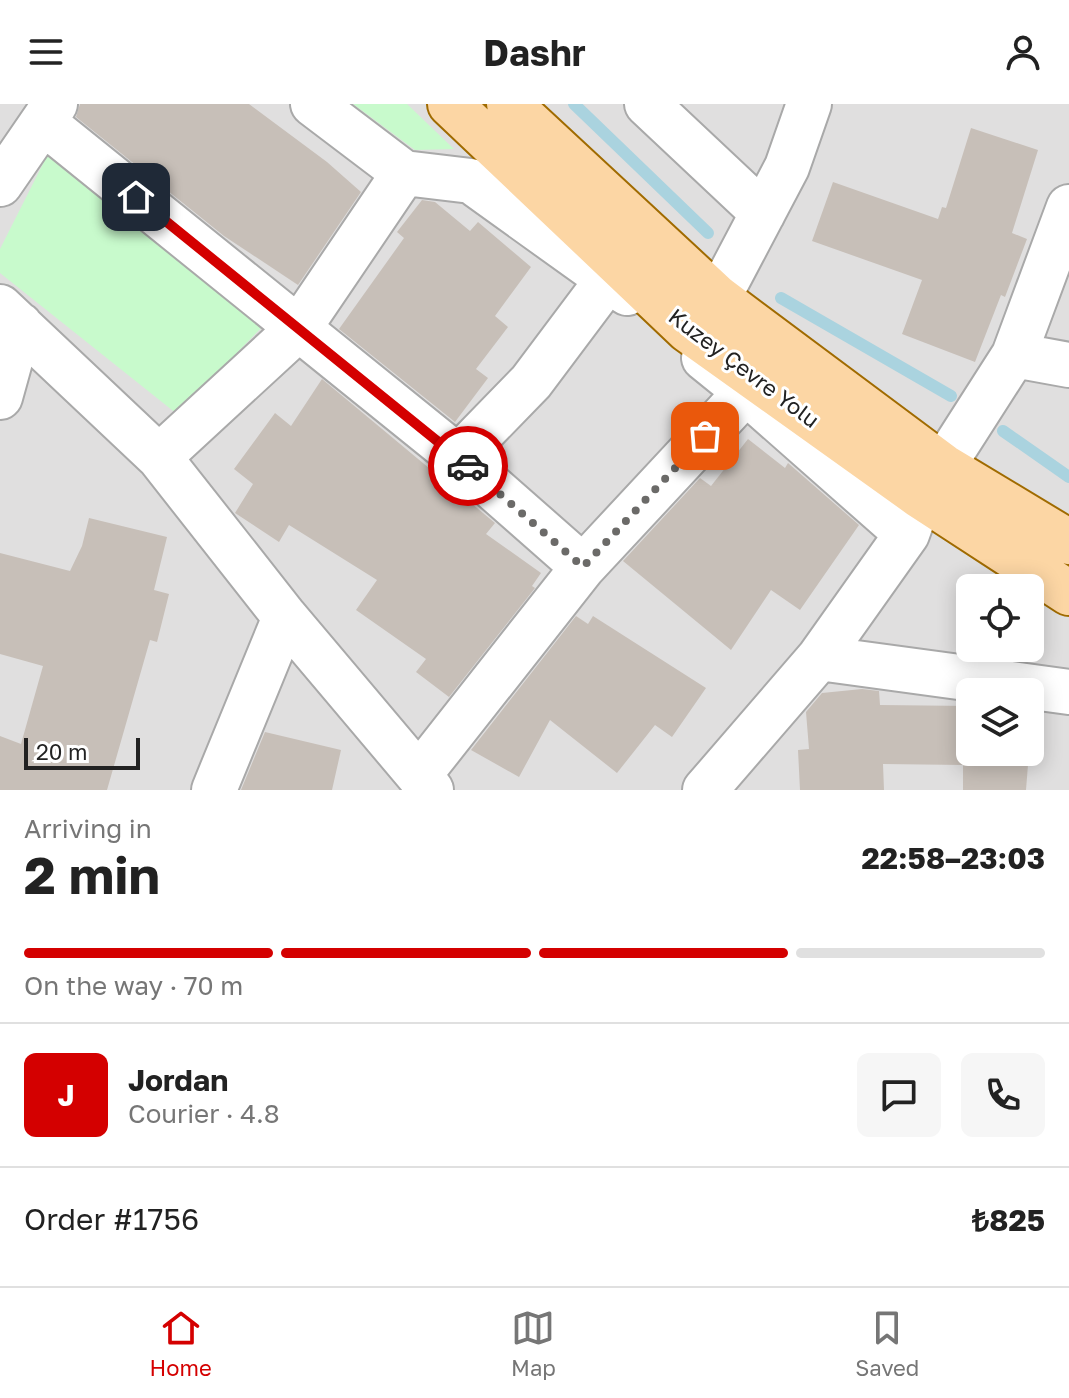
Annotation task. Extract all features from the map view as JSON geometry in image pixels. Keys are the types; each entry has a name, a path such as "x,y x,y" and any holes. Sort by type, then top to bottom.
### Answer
{"main road":[{"name":"Kuzey Çevre Yolu","path":"450,104 688,330 923,499 1069,593"},
{"name":"Kuzey Çevre Yolu","path":"509,104 718,298 923,499 1069,542"}],"street":[{"path":"313,104 404,173 471,181 609,278 746,392 923,499"},
{"path":"647,104 763,213"},
{"path":"718,298 787,167 809,104"},
{"path":"0,184 49,113 299,328 458,457 583,567"},
{"path":"159,457 299,328 404,173"},
{"path":"705,790 819,658 1014,355 1069,207"},
{"path":"458,457 531,382 609,278"},
{"path":"10,316 159,457 285,617 425,782 583,567 746,392"},
{"path":"0,397 10,316"},
{"path":"1014,355 1069,365"},
{"path":"214,790 285,617"},
{"path":"819,658 1069,692"}],"shaded area":[{"path":"0,104 1069,104 1069,790 0,790"}],"green space":[{"path":"353,104 407,104 454,149 415,150"},
{"path":"53,144 270,319 177,414 0,273 0,249"}],"building":[{"path":"80,104 249,104 327,162 361,192 298,285 224,236 76,117"},
{"path":"971,128 1038,150 1012,233 1027,239 975,362 902,334 922,280 812,241 833,182 938,219 942,207 946,208"},
{"path":"422,200 435,202 470,231 478,222 531,267 495,316 508,327 476,369 488,378 455,422 339,329 404,238 397,232"},
{"path":"322,379 495,523 486,534 541,573 532,586 535,588 449,697 416,672 426,659 356,610 377,580 289,525 279,542 235,513 253,484 234,469 275,413 291,426"},
{"path":"748,439 785,468 788,463 859,525 800,610 771,590 731,650 623,561 700,478 711,486"},
{"path":"89,518 167,537 154,590 169,594 157,642 150,640 107,790 0,790 0,736 21,744 43,666 0,654 0,553 70,571 82,546"},
{"path":"576,616 588,624 593,616 706,688 672,737 655,725 617,773 550,720 519,777 471,750"},
{"path":"862,689 879,691 880,705 956,706 956,765 883,764 884,790 800,790 798,750 809,749 806,712 822,693"},
{"path":"265,732 341,750 332,790 241,790"},
{"path":"963,766 1028,766 1026,790 963,790"}],"waterway":[{"path":"574,104 708,233"},
{"path":"781,298 951,396"},
{"path":"1003,431 1069,477"}],"way so far":[{"path":"468,466 583,567 705,436"}],"route":[{"path":"136,197 468,466"}]}
